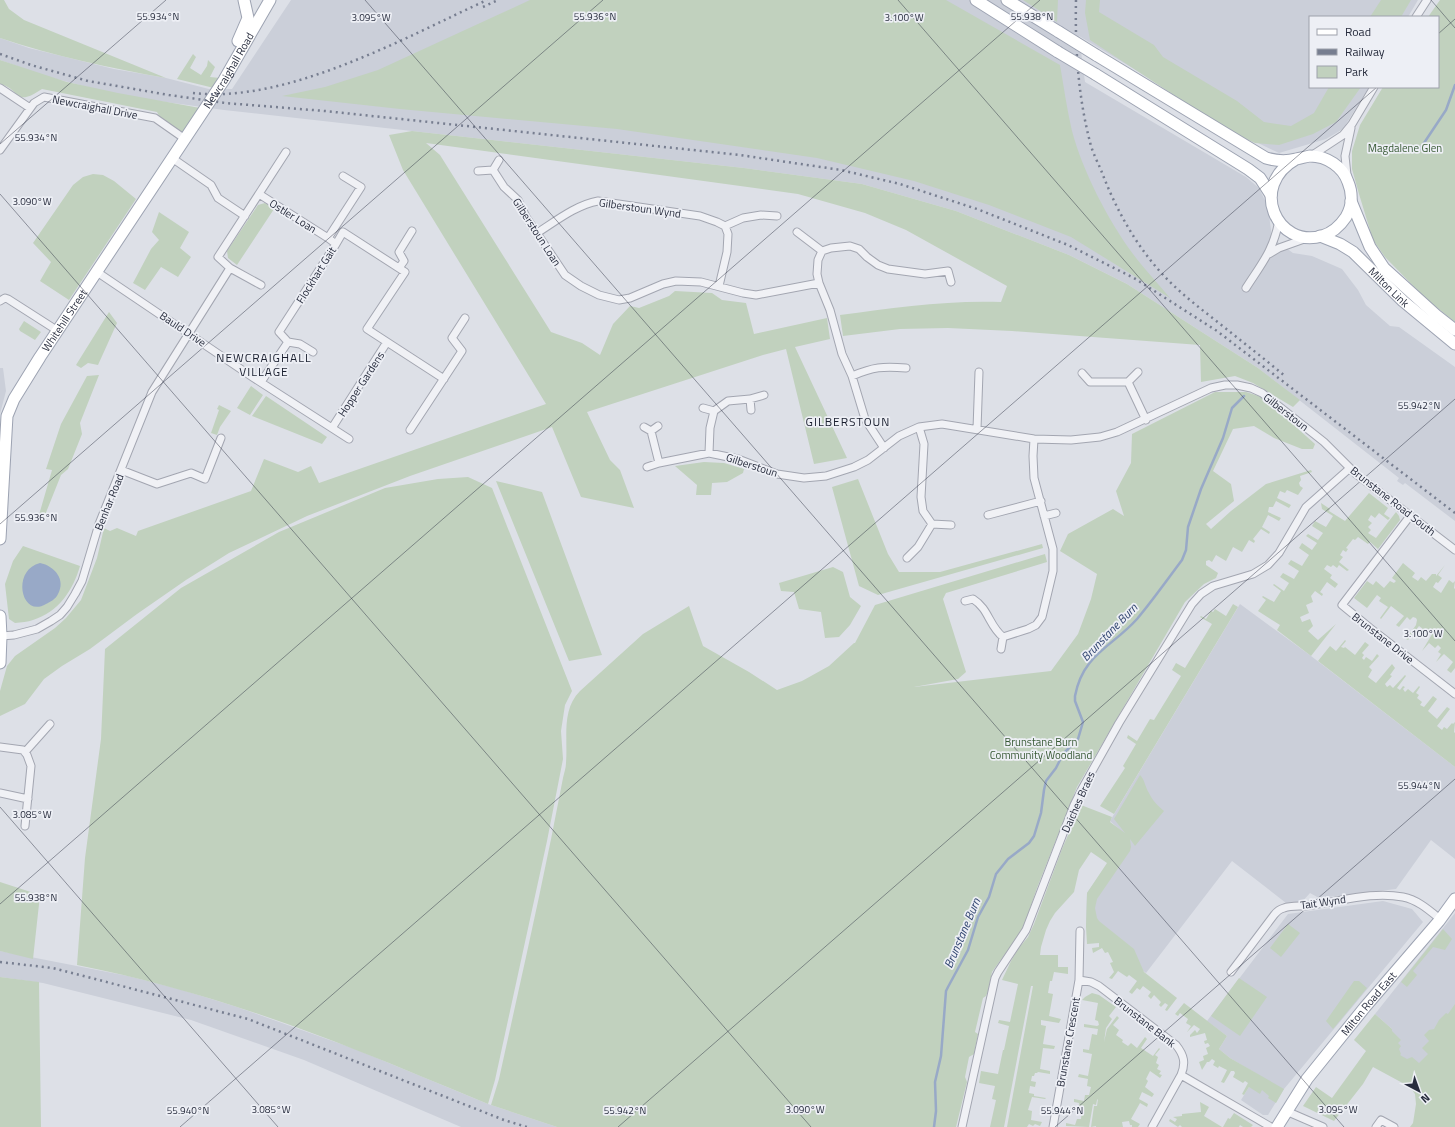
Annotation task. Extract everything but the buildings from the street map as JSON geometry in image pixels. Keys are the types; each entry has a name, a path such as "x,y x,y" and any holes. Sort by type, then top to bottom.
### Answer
{"main road":[{"path":"234,63 234,50 248,18 244,0"},
{"name":"Newcraighall Road","path":"185,139 234,63 270,0"},
{"path":"976,0 1248,168 1260,178 1271,195"},
{"path":"1007,0 1260,155 1277,161 1296,160"},
{"name":"Whitehill Street","path":"0,539 4,454 9,411 14,399 185,139"},
{"path":"1311,156 1319,157 1332,162 1343,172 1350,186 1351,201 1348,214 1340,225 1320,236 1308,237 1292,233 1278,221 1273,211 1271,190 1276,177 1287,164 1296,160 1311,156"},
{"name":"Milton Link","path":"1351,201 1370,247 1384,268 1430,310 1455,330"},
{"name":"Milton Link","path":"1320,236 1340,244 1353,252 1403,300 1455,344"},
{"path":"0,616 0,662"},
{"name":"Milton Road East","path":"1277,1127 1307,1079 1455,899"}],"street":[{"path":"1417,16 1426,0"},
{"path":"0,88 30,108"},
{"path":"1311,156 1340,137 1352,124 1373,88"},
{"name":"Newcraighall Drive","path":"0,150 30,108 38,100 44,97 50,97 110,111 155,118 185,139"},
{"path":"1348,180 1344,156 1352,124"},
{"path":"262,285 230,268 218,257 286,152"},
{"path":"172,158 212,185 218,198 245,216"},
{"path":"478,171 493,170 499,160"},
{"name":"Gilberstoun Loan","path":"493,170 504,187 518,200 526,217 565,275 581,286 599,295 619,300 630,298 662,284 676,281 701,282 756,295 819,283"},
{"name":"Flockhart Gait","path":"288,342 279,332 336,244 328,238 361,187 343,176"},
{"name":"Ostler Loan","path":"259,194 328,238"},
{"name":"Gilberstoun Wynd","path":"537,233 573,211 589,203 598,201 700,216 725,226"},
{"path":"719,286 727,252 728,234 725,226 743,218 761,215 776,216"},
{"path":"1246,288 1269,255 1274,241 1278,221"},
{"name":"Hopper Gardens","path":"332,428 387,342 367,329 405,272 399,268 404,260 399,252 412,231"},
{"path":"336,244 343,232 399,268"},
{"path":"797,232 822,251"},
{"path":"1269,255 1279,248 1308,237"},
{"path":"884,448 865,418 862,403 842,354 830,310 816,274 818,260 822,251 831,248 850,246 859,249 866,257 878,265 888,269 925,274 948,271 951,282"},
{"name":"Benhar Road","path":"1,636 14,635 37,629 55,618 67,607 82,581 99,524 152,392 230,268"},
{"name":"Bauld Drive","path":"97,272 349,439"},
{"path":"0,301 8,298 58,331"},
{"path":"410,430 462,351 452,338 465,318"},
{"path":"261,382 288,342 300,344 313,352"},
{"path":"387,342 444,380"},
{"path":"852,376 868,368 906,368"},
{"path":"977,429 978,372"},
{"path":"1082,373 1090,382 1128,382 1138,372"},
{"path":"1128,382 1146,420"},
{"name":"Gilberstoun","path":"647,466 709,453 738,459 777,474 804,478 826,476 854,467 868,460 899,436 920,427 942,424 1034,439 1071,440 1100,437 1117,432 1146,420 1211,388 1225,385 1237,385 1251,388 1262,393 1332,450"},
{"path":"709,453 710,428 714,411 728,401 750,399 764,395"},
{"path":"750,399 751,410"},
{"path":"703,408 714,411"},
{"path":"658,426 648,429 659,463"},
{"path":"920,427 924,444 921,498 923,511 932,524"},
{"path":"121,470 157,484 191,473 205,479 221,438"},
{"path":"1003,637 1036,625 1042,617 1053,571 1053,549 1034,478 1034,439"},
{"name":"Brunstane Road South","path":"1332,450 1350,468 1455,550"},
{"name":"Daiches Braes","path":"962,1127 995,978 1010,952 1026,930 1074,805 1112,734 1176,628 1196,599 1213,586 1250,576 1268,566 1276,556 1306,508 1350,468"},
{"path":"988,515 1040,501"},
{"path":"1044,516 1056,513"},
{"name":"Brunstane Drive","path":"1410,516 1342,605 1455,694"},
{"path":"932,524 951,525"},
{"path":"907,558 918,547 932,524"},
{"path":"965,601 973,599 980,603 990,617 996,632 1003,637"},
{"path":"1001,649 1003,637"},
{"path":"25,752 50,724"},
{"path":"0,747 23,750 27,755 31,766 25,826"},
{"path":"0,793 28,799"},
{"name":"Tait Wynd","path":"1231,972 1274,914 1285,907 1313,905 1334,900 1385,894 1405,897 1416,901 1440,919"},
{"path":"1079,980 1080,931"},
{"name":"Brunstane Bank","path":"1079,980 1091,982 1099,986 1176,1045 1181,1051 1184,1061 1181,1075"},
{"name":"Brunstane Crescent","path":"1053,1127 1079,980"},
{"path":"1152,1127 1181,1075 1271,1127"},
{"path":"1286,1112 1323,1127"},
{"path":"1376,1127 1381,1120 1394,1127"}],"shaded area":[{"path":"291,0 1418,0 1409,16 1309,16 1309,88 1368,88 1343,129 1326,139 1279,153 1254,141 1079,36 1085,82 1246,177 1259,188 1268,207 1272,238 1293,253 1312,256 1342,269 1358,290 1366,305 1390,326 1399,327 1455,367 1455,521 1405,483 1403,485 1397,481 1399,478 1258,368 1127,284 1069,255 956,211 862,184 744,168 224,110 122,96 45,76 0,60 0,38 29,48 114,69 166,78 209,89 232,89"},
{"path":"0,368 3,368 6,391 0,414"},
{"path":"1240,604 1311,656 1455,767 1455,859 1431,840 1396,889 1319,898 1310,893 1302,902 1286,903 1232,861 1146,973 1086,927 1087,893 1127,836 1110,821"},
{"path":"1383,901 1412,909 1423,922 1284,1089 1268,1115 1263,1115 1241,1100 1257,1074 1230,1058 1219,1049 1227,1036 1207,1021 1288,914"},
{"path":"1455,913 1455,1041 1431,1052 1420,1067 1383,1050 1392,1029 1375,1014"},
{"path":"0,951 128,976 179,989 237,1007 355,1049 488,1104 557,1127 461,1127 304,1060 191,1020 43,983 0,977"}],"green space":[{"path":"0,0 4,0 9,9 24,20 166,78 82,61 0,38"},
{"path":"530,0 946,0 1060,65 1072,131 1083,163 1097,195 1114,226 1137,260 1170,298 1071,237 989,205 914,181 817,158 617,129 400,109 282,96 325,87 378,70"},
{"path":"1023,0 1058,0 1057,22"},
{"path":"1086,0 1100,0 1099,12 1154,45 1163,57 1237,101 1264,122 1291,126 1314,113 1328,88 1360,88 1336,122 1313,134 1279,145 1255,143 1230,132 1090,40 1085,13"},
{"path":"1381,0 1411,0 1402,16 1371,16"},
{"name":"Magdalene Glen","path":"1440,0 1455,0 1455,322 1425,298 1385,257 1373,240 1352,169 1352,151 1360,125 1382,88 1439,88 1439,16 1429,16"},
{"path":"193,54 196,57 190,68 201,75 207,66 208,60 215,67 210,77 220,78 214,88 177,79"},
{"path":"0,60 67,82 200,108 187,129 179,133 161,120 157,112 42,89 27,97 22,97 18,96 7,86 0,84"},
{"path":"412,131 744,168 862,184 956,211 1069,255 1127,284 1258,368 1300,400 1293,407 1253,383 1235,376 1201,382 1200,345 1012,331 948,328 900,329 843,336 840,315 940,303 1001,302 1007,286 906,230 865,213 798,194 426,143 440,155 551,332 582,343 600,355 613,324 630,306 639,308 669,296 675,291 712,293 722,300 746,303 754,334 827,318 830,339 795,347 847,458 814,464 786,349 763,355 587,412 610,460 620,470 634,508 581,497 552,427 410,476 307,516 229,553 186,580 90,649 62,666 44,679 25,704 0,716 0,691 7,666 15,656 55,628 66,618 81,600 97,558 104,528 110,531 117,528 136,536 138,531 251,491 264,459 298,472 311,466 319,483 546,404 403,170 389,135"},
{"path":"93,174 103,175 114,181 136,199 69,300 40,281 51,262 33,243 73,185 83,177"},
{"path":"265,203 274,209 237,265 228,258 227,251 258,205"},
{"path":"159,212 189,232 180,248 191,257 178,277 161,267 145,290 133,283 151,249 159,240 152,232"},
{"path":"109,312 117,323 98,365 88,363 81,368 76,365"},
{"path":"24,321 41,332 35,340 20,331 19,329"},
{"path":"99,375 80,423 82,434 68,469 61,475 45,515 39,515 52,470 46,469 61,424 87,376"},
{"path":"251,386 263,395 250,415 237,408"},
{"name":"Brunstane Burn Community Woodland","path":"1215,392 1246,392 1262,397 1315,444 1313,449 1302,449 1274,438 1254,426 1233,429 1213,471 1231,484 1234,501 1206,524 1211,529 1231,511 1266,484 1311,470 1312,472 1300,476 1301,480 1299,483 1303,488 1298,495 1287,490 1285,493 1280,491 1277,498 1291,505 1289,508 1276,501 1273,507 1269,507 1268,512 1281,518 1279,521 1268,515 1262,527 1270,532 1269,534 1261,529 1253,539 1255,541 1254,543 1249,540 1242,552 1233,547 1226,561 1216,555 1212,562 1209,560 1206,561 1206,565 1218,573 1216,578 1204,584 1185,602 1077,787 1037,888 1023,929 992,972 988,991 986,996 983,998 975,1032 978,1034 974,1054 969,1057 965,1077 967,1082 956,1127 557,1127 491,1105 499,1079 556,816 566,765 568,716 570,707 580,691 643,634 689,606 703,646 777,690 802,681 829,666 855,643 875,605 1045,554 1047,562 946,593 943,599 966,672 958,679 914,687 1051,671 1078,634 1091,599 1097,574 1060,551 1068,534 1113,509 1124,516 1116,491 1131,463 1132,434"},
{"path":"266,396 327,437 322,444 252,416"},
{"path":"219,405 231,411 220,427 217,435 211,433 219,410 217,409"},
{"path":"704,462 724,463 744,469 743,473 727,482 712,483 711,495 696,495 697,485 675,466"},
{"path":"468,477 492,488 572,691 565,705 561,731 563,759 547,841 495,1080 488,1104 356,1050 253,1012 148,981 77,965 85,858 101,739 105,649 181,588 279,532 385,488 438,479"},
{"path":"858,479 888,554 899,572 940,572 1042,544 1043,548 878,595 859,586 832,487"},
{"path":"496,481 542,492 602,655 569,661"},
{"path":"1369,493 1388,508 1384,514 1390,518 1388,520 1379,513 1375,518 1371,515 1368,520 1372,523 1368,527 1371,530 1368,533 1376,538 1396,512 1400,520 1378,549 1370,542 1368,544 1358,537 1355,540 1353,539 1346,548 1348,549 1346,552 1343,550 1340,555 1343,557 1339,562 1349,570 1347,571 1339,565 1337,568 1333,565 1331,567 1327,565 1324,569 1332,575 1330,578 1338,584 1335,588 1327,582 1320,592 1323,594 1322,596 1315,591 1311,596 1313,602 1306,605 1309,613 1300,617 1302,622 1310,619 1313,626 1308,631 1318,640 1336,624 1311,656 1277,630 1280,625 1258,611 1266,600 1262,597 1263,596 1274,602 1281,591 1273,585 1274,584 1284,591 1289,583 1280,577 1283,573 1294,579 1299,571 1288,564 1291,560 1302,566 1309,555 1299,548 1302,543 1312,550 1317,543 1306,536 1308,534 1318,540 1323,533 1312,526 1315,521 1326,527 1333,516 1322,509 1321,503 1330,509 1329,511 1345,521"},
{"path":"23,546 80,566 69,592 57,606 50,612 31,621 15,623 9,619 5,584 13,561"},
{"path":"1403,563 1415,573 1412,577 1418,581 1421,577 1426,581 1432,574 1436,574 1436,576 1445,565 1438,575 1442,578 1438,583 1436,582 1433,587 1441,593 1449,580 1453,583 1455,581 1455,668 1451,673 1447,670 1453,662 1444,654 1436,662 1441,654 1438,652 1441,648 1438,645 1435,648 1429,643 1422,651 1434,631 1430,628 1427,632 1419,626 1408,640 1406,639 1416,625 1416,618 1413,617 1410,620 1407,617 1399,627 1396,625 1404,616 1391,606 1381,619 1380,618 1388,607 1379,601 1381,598 1377,595 1367,608 1354,598 1367,581 1373,585 1376,581 1384,588 1390,581 1394,583 1396,581 1392,578"},
{"path":"833,567 843,572 850,597 861,606 850,625 839,637 825,638 821,612 799,609 794,592 781,591 779,583"},
{"path":"1233,604 1238,607 1114,814 1100,806 1125,768 1123,766 1136,744 1127,738 1128,735 1137,741 1150,719 1154,720 1181,676 1172,670 1176,663 1185,668 1212,624 1200,617 1201,616 1206,619 1211,611 1213,612 1215,609 1226,616"},
{"path":"1345,640 1346,641 1341,647 1345,647 1355,655 1365,642 1369,645 1362,653 1364,655 1362,658 1364,660 1366,657 1372,661 1377,654 1379,656 1369,667 1372,670 1368,677 1376,683 1392,664 1395,668 1390,675 1392,676 1385,684 1387,687 1390,685 1393,688 1405,675 1406,676 1397,688 1400,690 1403,686 1405,687 1403,689 1405,692 1408,689 1413,693 1419,686 1420,687 1416,693 1419,695 1417,698 1422,702 1420,705 1424,707 1433,696 1437,699 1428,711 1437,719 1447,707 1450,709 1437,726 1442,730 1444,727 1447,729 1452,723 1453,724 1455,722 1455,767 1318,661 1330,646 1336,651"},
{"path":"1140,775 1152,798 1164,811 1135,846 1130,839 1130,851 1097,899 1095,908 1099,921 1134,949 1144,972 1177,998 1167,1011 1165,1010 1168,1005 1165,1003 1161,1007 1159,1005 1161,1002 1154,995 1151,999 1148,996 1151,992 1143,986 1140,990 1137,988 1132,994 1129,992 1137,981 1129,975 1127,977 1118,971 1112,979 1109,978 1114,972 1110,963 1113,962 1108,952 1105,953 1102,948 1093,953 1092,948 1099,947 1099,943 1087,944 1087,893 1107,863 1091,852 1079,870 1074,892 1055,913 1050,921 1041,947 1040,955 1058,955 1058,967 1068,967 1068,974 1054,972 1052,981 1050,981 1048,993 1053,994 1049,1016 1061,1019 1059,1023 1041,1020 1041,1025 1046,1026 1043,1044 1055,1046 1054,1049 1043,1048 1040,1069 1050,1071 1050,1074 1035,1073 1034,1076 1032,1076 1031,1081 1036,1082 1035,1087 1030,1086 1029,1093 1034,1094 1034,1096 1046,1098 1032,1097 1028,1110 1032,1111 1031,1120 1042,1122 1040,1126 1035,1124 1033,1126 1029,1124 1027,1127 1007,1127 1033,986 1031,986 1004,1127 990,1127 996,1100 992,1099 995,1086 979,1083 981,1071 998,1074 1009,1026 998,1023 999,1020 1010,1022 1018,984 1002,980 1011,961 1018,949 1028,937 1034,924 1062,849 1081,805 1112,817 1110,822 1125,833 1114,819"},
{"path":"0,882 40,895 33,959 0,951"},
{"path":"1288,924 1300,933 1281,957 1270,948"},
{"path":"1443,929 1452,939 1445,950 1433,947 1413,971 1417,975 1407,987 1401,982"},
{"path":"0,977 39,982 41,1127 0,1127"},
{"path":"1239,978 1267,997 1240,1036 1211,1016"},
{"path":"1354,981 1359,981 1367,988 1333,1029 1326,1021"},
{"path":"1092,993 1099,995 1116,1007 1109,1016 1112,1019 1106,1028 1104,1042 1107,1029 1117,1016 1119,1018 1113,1025 1119,1030 1116,1035 1123,1040 1122,1042 1128,1046 1131,1043 1137,1048 1145,1037 1147,1039 1141,1048 1153,1056 1159,1048 1160,1049 1155,1055 1158,1057 1156,1063 1159,1065 1157,1069 1161,1071 1159,1074 1162,1075 1160,1078 1150,1071 1146,1079 1148,1081 1145,1087 1154,1094 1152,1097 1142,1092 1139,1099 1148,1104 1147,1107 1140,1103 1131,1119 1140,1124 1138,1127 1132,1127 1129,1121 1122,1122 1123,1127 1091,1127 1094,1106 1097,1106 1098,1099 1096,1105 1093,1104 1089,1127 1066,1126 1066,1123 1075,1125 1077,1119 1081,1119 1082,1110 1078,1110 1079,1103 1074,1102 1074,1099 1084,1101 1085,1095 1089,1095 1091,1087 1087,1086 1088,1079 1078,1077 1079,1074 1088,1076 1092,1054 1083,1052 1083,1049 1089,1050 1092,1034 1097,1035 1098,1029 1084,1027 1084,1024 1099,1025 1098,1021 1095,1020 1098,1003 1082,1000"},
{"path":"1184,1003 1227,1036 1219,1049 1230,1058 1284,1089 1276,1103 1268,1098 1269,1096 1262,1090 1260,1094 1249,1087 1244,1095 1242,1094 1248,1083 1245,1081 1243,1083 1233,1077 1235,1073 1234,1071 1231,1071 1224,1083 1221,1082 1227,1070 1213,1065 1215,1061 1212,1059 1207,1062 1202,1070 1199,1062 1204,1060 1203,1056 1208,1054 1206,1048 1210,1046 1208,1043 1205,1044 1204,1041 1207,1040 1205,1033 1190,1037 1195,1030 1197,1033 1200,1029 1194,1025 1187,1032 1191,1026 1186,1023 1188,1019 1180,1013 1178,1016 1175,1014"},
{"path":"1455,1004 1455,1127 1410,1127 1413,1123 1416,1104 1415,1094 1410,1087 1373,1067 1363,1084 1334,1121 1303,1106 1316,1087 1332,1098 1366,1051 1354,1040 1375,1014 1392,1029 1392,1031 1401,1040 1398,1043 1401,1046 1399,1049 1400,1055 1407,1059 1412,1057 1419,1063 1428,1054 1422,1048 1429,1041 1424,1035 1429,1030 1434,1029 1439,1020 1446,1013 1448,1014"},
{"path":"1200,1102 1209,1107 1204,1116 1222,1127 1182,1127 1180,1125 1178,1127 1169,1121 1170,1119 1175,1122 1177,1119 1173,1117 1182,1116 1182,1114 1201,1112"},
{"path":"1234,1113 1253,1125 1251,1127 1243,1127 1240,1125 1239,1127 1223,1127 1228,1118 1230,1119"}],"water":[{"path":"40,563 50,567 58,574 61,584 58,594 53,600 37,607 30,605 25,599 23,583 25,574 31,567"}],"waterway":[{"path":"1420,149 1446,110 1455,85"},
{"name":"Brunstane Burn","path":"934,1127 936,1111 935,1082 941,1056 946,991 968,950 978,917 989,897 996,874 1008,859 1029,843 1034,836 1041,813 1046,781 1056,768 1063,754 1078,739 1083,722 1075,701 1075,696 1079,682 1085,670 1100,652 1137,619 1182,560 1186,550 1188,527 1201,489 1223,438 1232,408 1244,396"}],"railway":[{"path":"193,93 229,94 266,88 305,78 344,65 382,49 487,0"},
{"path":"483,7 498,0"},
{"path":"1076,0 1078,71 1086,125 1093,152 1121,215 1147,256 1169,281 1196,305 1286,377"},
{"path":"0,54 31,65 88,81 169,95 225,103 325,111 740,155 841,170 900,184 977,209 1068,245 1134,278 1217,331 1455,513"},
{"path":"0,962 53,968 248,1019 504,1120 527,1127"}],"district":[{"name":"NEWCRAIGHALL VILLAGE","path":"264,364"},
{"name":"GILBERSTOUN","path":"848,421"}]}
